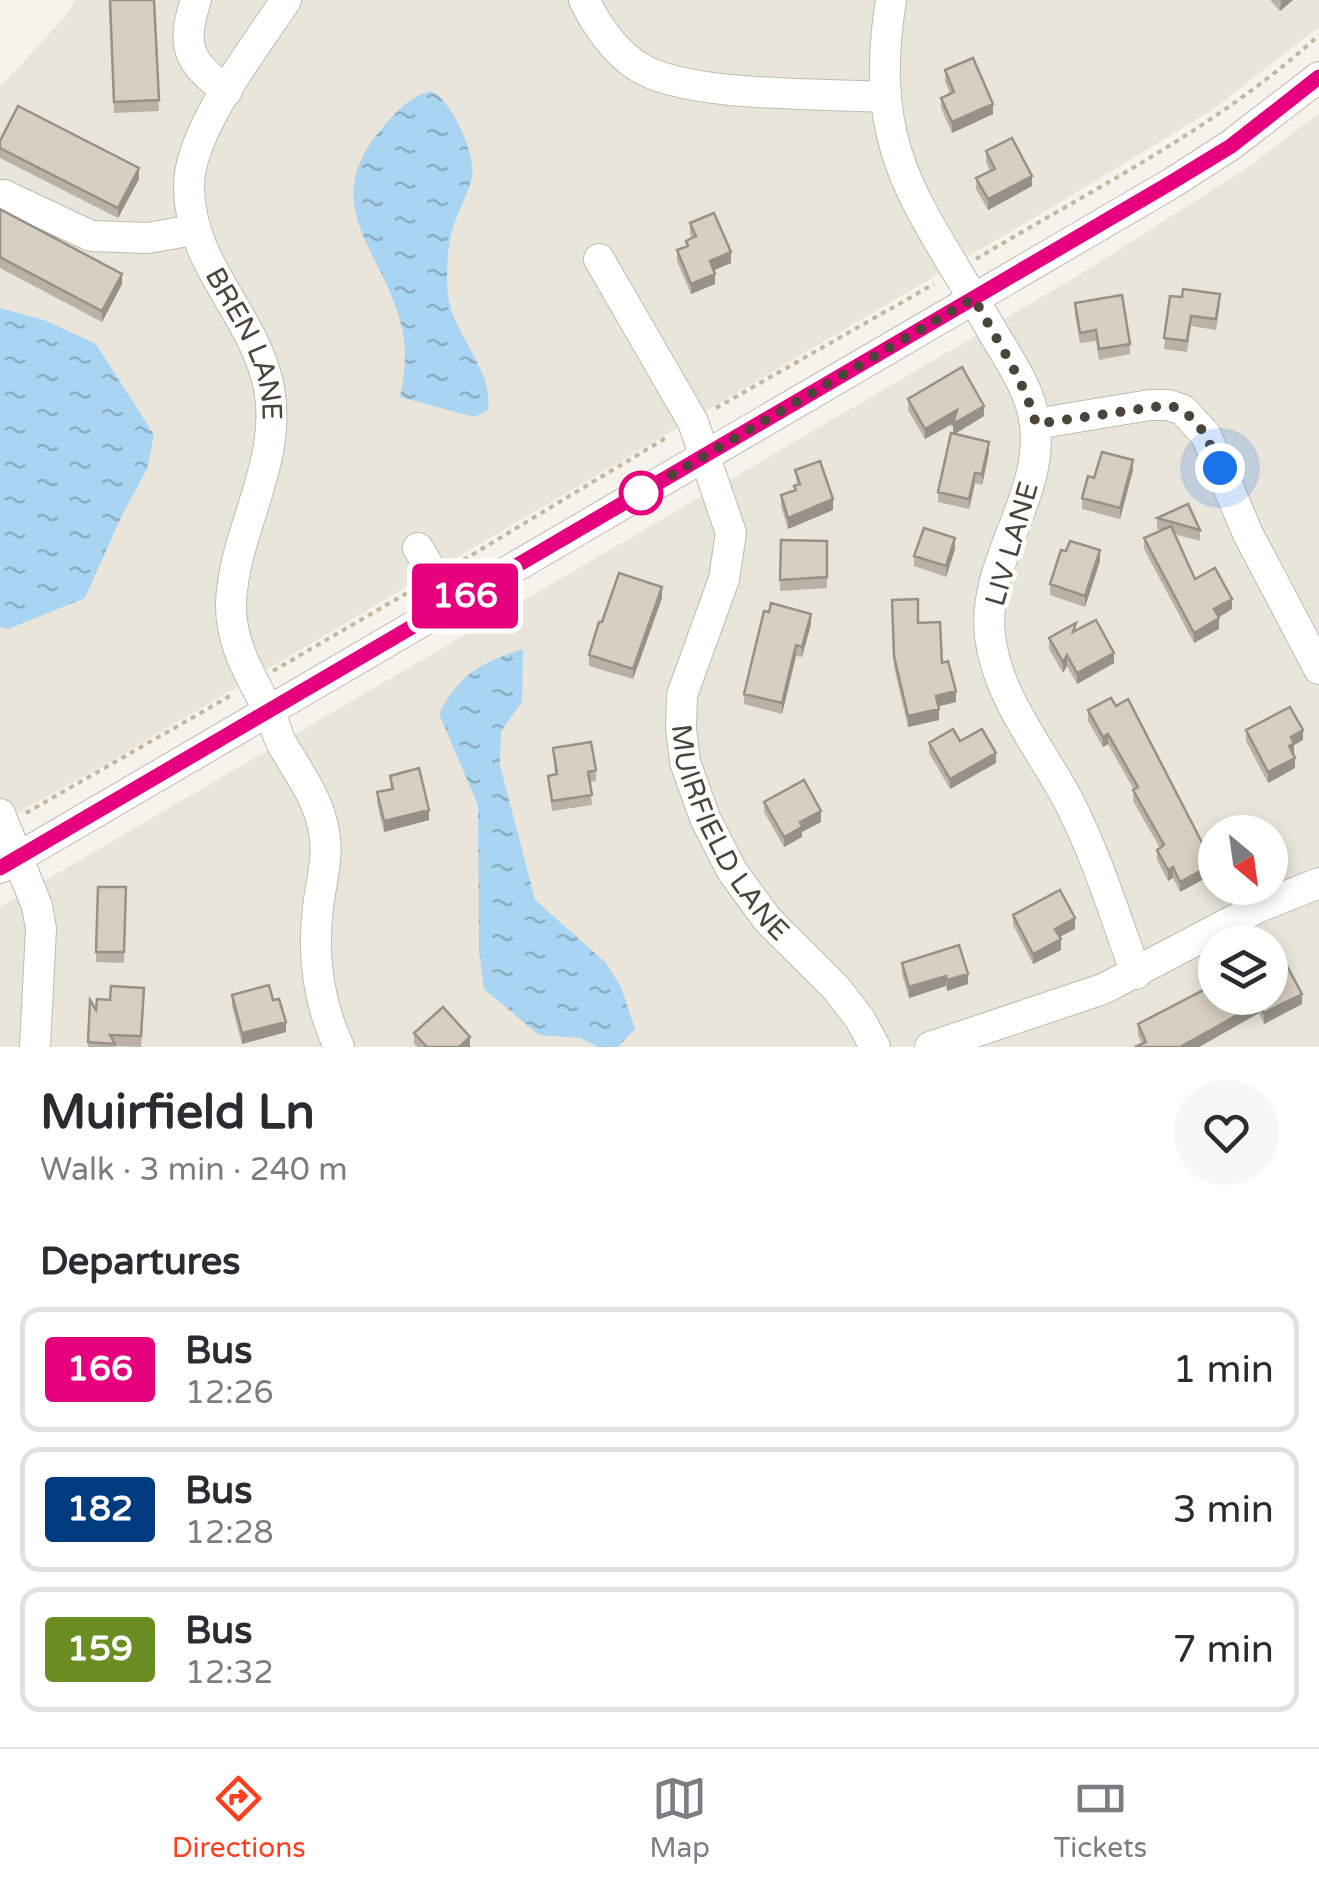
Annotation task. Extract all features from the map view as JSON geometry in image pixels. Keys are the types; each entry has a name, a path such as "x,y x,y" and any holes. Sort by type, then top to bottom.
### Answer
{"street":[{"path":"196,0 187,28 190,52 200,70 227,91"},
{"name":"BREN LANE","path":"286,0 195,149 189,184 193,230 256,353 269,387 271,423 267,458 236,570 231,605 235,640 252,683 317,807 324,832 326,859 315,929 316,974 326,1019 339,1047"},
{"path":"584,0 614,47 638,67 667,81 698,87 884,96"},
{"name":"LIV LANE","path":"891,0 884,45 884,96 900,168 919,210 1016,373 1036,424 1035,466 991,598 994,664 1007,695 1083,831 1136,974"},
{"path":"10,863 1231,146 1319,77"},
{"path":"4,195 91,236 148,238 193,230"},
{"name":"MUIRFIELD LANE","path":"599,259 692,422 732,533 724,579 682,695 685,762 705,818 732,872 767,919 836,988 875,1047"},
{"path":"1036,424 1150,405 1183,410 1206,435 1248,534 1319,670"},
{"path":"418,548 451,604"},
{"path":"3,819 10,863 37,906 41,930 35,1047"},
{"path":"930,1047 1055,1007 1136,974 1260,907 1319,883"}],"path":[{"path":"3,819 435,578 692,422 956,271 1214,116 1284,66 1319,35"}],"shaded area":[{"path":"76,0 1319,0 1319,27 1212,110 1044,212 96,770 0,822 0,87"},
{"path":"1319,113 1319,1047 0,1047 0,907 1076,277 1250,166"}],"water":[{"path":"431,91 454,116 472,167 451,235 447,280 452,311 480,367 488,395 488,410 474,417 400,397 405,358 400,320 359,224 354,202 355,179 364,154 399,110"},
{"path":"0,308 44,320 96,344 154,435 147,469 85,598 8,629 0,627"},
{"path":"523,649 522,702 501,731 500,765 535,900 605,962 621,987 635,1029 618,1047 598,1047 580,1038 539,1035 484,989 479,951 478,805 439,714 473,671"}],"building":[{"path":"110,0 154,0 159,100 114,102"},
{"path":"973,58 993,104 952,122 941,98 954,92 945,70"},
{"path":"18,106 139,168 118,208 0,148"},
{"path":"1012,138 1032,176 988,199 976,178 995,169 986,151"},
{"path":"0,209 122,274 102,311 0,257"},
{"path":"714,213 731,252 710,261 715,274 691,284 677,250 688,246 686,241 696,236 690,223"},
{"path":"1183,289 1220,294 1216,319 1191,316 1187,341 1164,338 1170,296 1182,297"},
{"path":"1122,295 1130,344 1099,349 1096,330 1080,333 1075,303"},
{"path":"962,367 984,406 953,424 957,410 925,429 908,399"},
{"path":"951,433 989,442 982,474 975,473 969,499 938,492"},
{"path":"1102,452 1133,460 1120,508 1082,498 1088,476 1094,478"},
{"path":"820,461 833,499 788,518 781,495 796,490 794,486 800,484 795,470"},
{"path":"1188,504 1200,530 1157,518"},
{"path":"1171,526 1195,579 1215,568 1232,599 1214,609 1219,618 1194,633 1144,538"},
{"path":"924,528 955,538 946,566 914,556"},
{"path":"781,540 827,541 827,577 780,580"},
{"path":"1070,541 1100,550 1085,596 1050,584 1061,550 1066,551"},
{"path":"619,573 662,587 633,669 589,655"},
{"path":"918,599 918,623 940,622 942,663 948,661 956,691 936,696 939,709 908,716 894,656 892,600"},
{"path":"771,603 811,614 802,647 796,645 782,703 744,694 764,611 769,612"},
{"path":"1096,620 1114,653 1077,673 1067,655 1063,662 1049,638 1076,623 1073,632"},
{"path":"1111,698 1116,706 1128,699 1198,835 1198,872 1180,882 1173,867 1168,870 1157,850 1164,845 1133,790 1138,787 1108,734 1103,737 1088,710"},
{"path":"1290,707 1303,730 1291,737 1294,743 1289,746 1295,758 1268,772 1246,730"},
{"path":"953,729 960,741 982,729 996,753 950,779 929,743"},
{"path":"591,742 596,770 588,772 592,795 552,801 548,776 557,774 553,748"},
{"path":"419,768 429,810 384,821 377,792 393,789 390,776"},
{"path":"804,780 821,811 800,822 802,827 784,837 764,802"},
{"path":"98,887 126,887 124,952 96,952"},
{"path":"1060,890 1075,918 1055,929 1061,939 1033,954 1013,915"},
{"path":"959,945 968,974 909,987 902,963"},
{"path":"1288,968 1302,994 1288,1001"},
{"path":"269,985 273,1000 279,999 286,1022 242,1033 232,995"},
{"path":"111,986 144,988 141,1036 110,1035 115,1044 88,1042 90,1000 96,1010 97,999 110,1000"},
{"path":"1198,993 1198,1015 1237,1015 1180,1047 1135,1047 1146,1042 1138,1024"},
{"path":"443,1007 470,1037 459,1047 427,1047 414,1033"}],"bus line":[{"name":"166","path":"0,868 1172,182 1231,146 1319,77"}],"route":[{"path":"641,493 974,298 1016,373 1036,424 1168,405 1183,410 1196,421 1220,468"}]}
